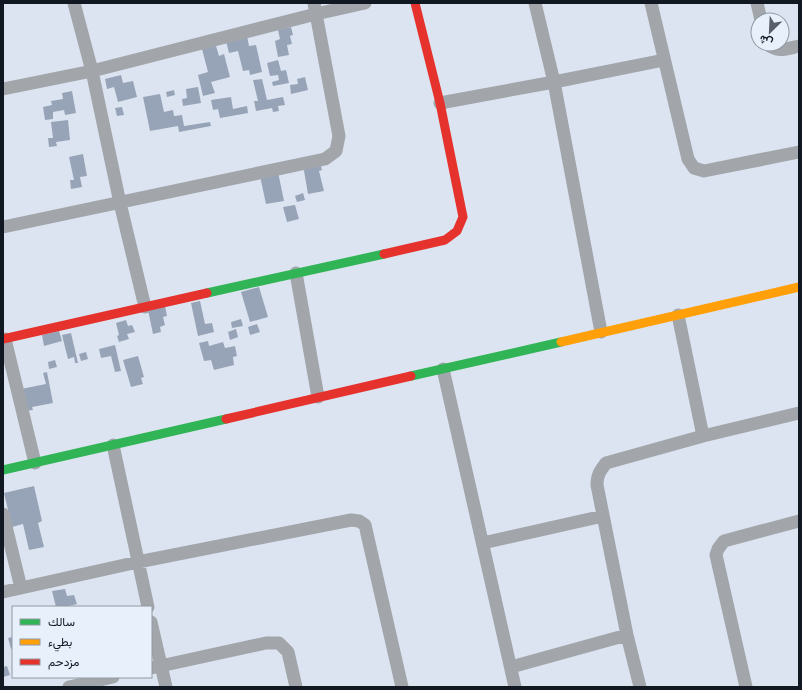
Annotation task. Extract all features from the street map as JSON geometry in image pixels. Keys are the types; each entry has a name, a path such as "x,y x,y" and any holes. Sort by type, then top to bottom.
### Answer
{"street":[{"path":"74,3 92,71 120,203 145,307"},
{"path":"3,89 92,71 315,9 365,3"},
{"path":"35,463 4,339 445,240 457,231 463,217 440,103 415,3"},
{"path":"535,3 554,82 602,332"},
{"path":"651,3 688,159 694,168 704,171 799,152"},
{"path":"3,227 325,159 336,151 339,136 315,9"},
{"path":"440,103 664,60"},
{"path":"296,273 318,398"},
{"path":"3,470 799,287"},
{"path":"678,315 703,436"},
{"path":"443,369 515,687"},
{"path":"640,687 627,634 596,485 597,477 601,469 606,463 703,436 799,413"},
{"path":"113,445 148,606"},
{"path":"3,514 21,588"},
{"path":"483,544 603,516"},
{"path":"3,592 138,562 351,520 359,521 365,525 402,687"},
{"path":"746,687 716,555 718,549 724,541 799,521"},
{"path":"152,631 156,667 166,687"},
{"path":"511,667 627,634"},
{"path":"156,667 266,643 279,643 288,652 296,687"},
{"path":"69,687 109,678"}],"building":[{"path":"291,27 293,35 290,36 292,44 287,45 289,55 278,57 275,41 280,39 278,30"},
{"path":"247,36 249,46 256,45 262,72 250,75 249,70 243,71 238,51 229,53 226,41"},
{"path":"216,46 219,56 224,54 230,77 211,82 215,93 203,96 198,75 208,72 202,49"},
{"path":"278,60 281,71 286,70 289,83 273,86 272,82 279,80 278,75 270,76 267,63"},
{"path":"121,75 123,83 133,81 137,97 118,102 114,87 107,89 105,79"},
{"path":"305,77 308,90 291,94 290,85 298,84 297,79"},
{"path":"262,79 267,100 283,97 285,105 278,106 279,111 273,112 272,108 256,111 254,101 258,101 253,80"},
{"path":"198,87 201,103 183,106 182,99 187,98 186,89"},
{"path":"174,90 175,95 167,97 166,92"},
{"path":"72,91 76,113 65,115 64,110 53,112 53,119 45,120 43,107 52,105 51,101 63,99 62,93"},
{"path":"160,94 164,112 173,110 174,116 182,115 184,126 210,122 211,126 179,132 178,126 150,131 143,97"},
{"path":"231,97 233,109 247,106 248,113 220,118 218,109 213,110 211,100"},
{"path":"122,107 124,115 117,116 115,108"},
{"path":"68,120 70,140 56,142 57,146 49,147 48,138 53,138 51,122"},
{"path":"83,154 87,176 80,177 82,187 71,189 70,180 74,180 69,157"},
{"path":"320,162 322,170 319,171 324,191 308,194 303,165"},
{"path":"278,172 284,201 266,204 260,176"},
{"path":"303,193 305,200 297,202 295,196"},
{"path":"295,205 299,219 287,222 283,207"},
{"path":"259,287 268,317 250,322 241,292"},
{"path":"200,301 205,324 212,323 214,332 198,336 191,303"},
{"path":"165,306 167,316 163,317 165,325 160,327 161,332 153,334 148,310"},
{"path":"241,319 243,326 232,328 231,322"},
{"path":"126,320 128,326 132,325 135,332 127,334 129,339 119,342 116,323"},
{"path":"257,324 260,332 250,335 248,327"},
{"path":"236,329 238,337 230,340 228,332"},
{"path":"59,331 62,341 44,346 42,335"},
{"path":"71,333 78,363 75,363 74,357 68,359 62,335"},
{"path":"208,341 209,346 223,342 225,348 235,346 237,356 233,357 234,365 214,370 211,360 204,361 199,343"},
{"path":"115,345 121,371 115,372 111,356 101,358 99,349"},
{"path":"86,352 88,359 81,361 79,354"},
{"path":"138,356 144,377 141,378 143,384 131,387 123,360"},
{"path":"55,360 57,367 49,369 48,362"},
{"path":"47,372 53,403 32,407 33,410 25,411 21,389 46,384 43,373"},
{"path":"34,486 42,521 38,523 44,547 29,550 23,524 12,527 4,493"},
{"path":"65,589 67,596 74,595 77,604 56,606 52,591"},
{"path":"12,637 11,649 8,638"},
{"path":"7,666 10,675 3,677 3,667"}],"traffic: fast":[{"path":"207,293 384,254"},
{"path":"411,376 561,342"},
{"path":"3,470 226,419"}],"traffic: slow":[{"path":"561,342 799,287"}],"traffic: jam":[{"path":"384,254 445,240 457,231 463,217 440,103 415,3"},
{"path":"3,339 207,293"},
{"path":"226,419 411,376"}]}
